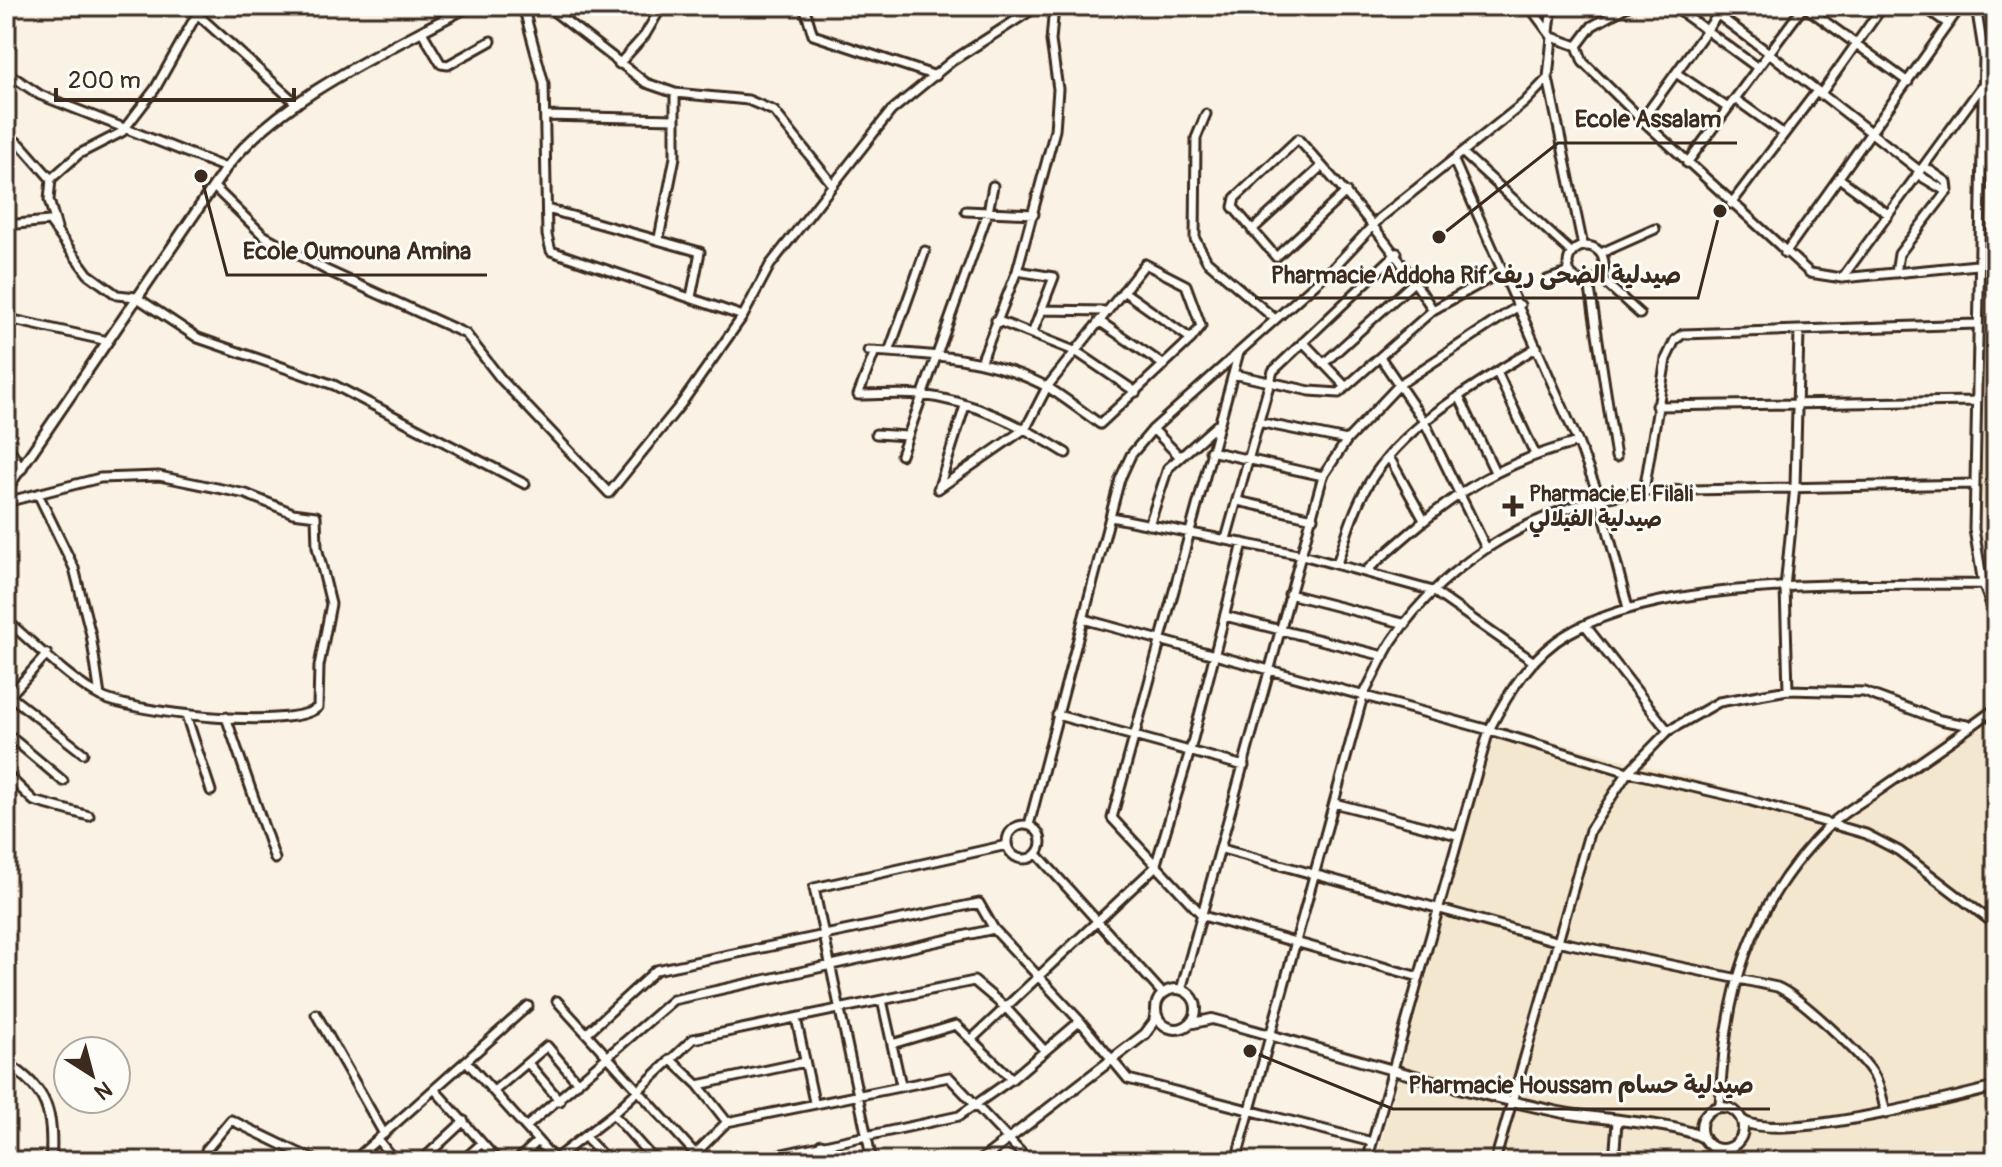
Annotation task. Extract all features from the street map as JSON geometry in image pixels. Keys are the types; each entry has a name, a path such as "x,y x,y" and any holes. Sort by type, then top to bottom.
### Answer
{"street":[{"path":"189,6 199,10 297,104"},
{"path":"6,490 226,168 253,136 297,104 469,6"},
{"path":"523,6 541,69 551,251 743,316"},
{"path":"547,6 646,83 675,93 748,100 774,111 833,185"},
{"path":"619,64 645,35 662,6"},
{"path":"804,6 813,35 936,76"},
{"path":"214,187 263,235 326,270 466,334 501,379 609,493 681,404 743,316 770,265 891,111 952,61 1038,6"},
{"path":"981,362 1017,271 1057,117 1058,89 1051,41 1054,6"},
{"path":"1529,6 1550,34 1577,46 1583,62 1642,120 1810,273 1842,278 1977,265"},
{"path":"1552,6 1548,78 1583,246"},
{"path":"1577,46 1592,26 1628,6"},
{"path":"1642,120 1724,6"},
{"path":"1687,163 1804,6 1908,82"},
{"path":"1731,204 1883,6"},
{"path":"1923,6 1948,24"},
{"path":"1940,6 1954,16"},
{"path":"1785,253 1961,6"},
{"path":"1976,6 1984,56 1974,401 1974,529 1983,584 1996,617"},
{"path":"1677,7 1758,68"},
{"path":"199,10 155,89 127,126 118,136 72,159 51,179 49,200 57,228 88,274 117,295 136,297 198,338 334,385 525,484"},
{"path":"1718,15 1947,192 1899,254 1896,273"},
{"path":"1728,45 1737,30"},
{"path":"422,32 441,64 448,65 491,41"},
{"path":"6,72 40,95 127,126 179,151 226,168"},
{"path":"1676,73 1728,108"},
{"path":"1029,825 1120,479 1131,455 1153,429 1351,251 1374,224 1524,103 1548,78"},
{"path":"1842,278 1983,85"},
{"path":"659,238 675,157 675,93"},
{"path":"1735,99 1784,134"},
{"path":"1206,114 1196,138 1195,239 1207,261 1275,319"},
{"path":"545,116 675,119"},
{"path":"6,135 21,145 51,179"},
{"path":"1346,192 1276,257 1233,207 1235,198 1298,139 1346,192 1374,224 1397,253 1433,310"},
{"path":"1463,153 1572,253"},
{"path":"1454,161 1578,442 1599,496 1628,608"},
{"path":"1252,230 1322,166"},
{"path":"1839,178 1888,214"},
{"path":"901,455 988,212 993,186"},
{"path":"547,209 700,252 691,297"},
{"path":"966,211 1034,214"},
{"path":"6,225 41,220 57,228"},
{"path":"1583,246 1601,253 1655,229"},
{"path":"1583,246 1572,253 1568,262 1570,272 1578,280 1589,282 1599,277 1604,265 1601,253"},
{"path":"889,352 925,251"},
{"path":"1226,539 1273,371 1397,253"},
{"path":"965,406 938,489 1026,428 1047,387 1145,264 1186,285 1201,326 1100,424 1047,387 981,362 937,354 871,351 858,395 922,395 965,406 1026,428 1066,453"},
{"path":"1017,271 1054,277 1032,334"},
{"path":"1233,374 1339,393 1433,310 1503,271"},
{"path":"1547,280 1570,272"},
{"path":"1599,277 1640,314"},
{"path":"1323,364 1415,281"},
{"path":"1589,282 1616,457"},
{"path":"1123,291 1191,339"},
{"path":"1181,990 1323,476 1347,440 1400,384 1520,305"},
{"path":"1041,310 1107,311"},
{"path":"996,320 1075,352 1136,392"},
{"path":"18,321 108,341"},
{"path":"1099,321 1164,365"},
{"path":"1644,491 1656,406 1670,349 1683,334 1976,324"},
{"path":"1788,690 1785,588 1795,486 1799,332"},
{"path":"1303,342 1346,387"},
{"path":"1337,564 1353,517 1370,482 1389,457 1459,396 1537,347"},
{"path":"1240,349 1112,818 1203,916 1419,977"},
{"path":"1380,357 1425,423 1486,548"},
{"path":"1497,372 1535,454"},
{"path":"1459,396 1495,472"},
{"path":"1656,406 1974,401"},
{"path":"1258,422 1347,440"},
{"path":"1149,525 1168,468 1217,425"},
{"path":"1153,429 1180,457"},
{"path":"876,434 907,436"},
{"path":"1367,570 1459,492 1535,454 1578,442"},
{"path":"6,443 22,469"},
{"path":"1210,451 1323,476"},
{"path":"1389,457 1424,520"},
{"path":"6,502 100,478 159,476 246,494 293,513 316,516 317,547 331,604 319,666 318,707 310,714 276,719 186,715 100,696 6,620"},
{"path":"1236,1161 1363,696 1384,656 1433,591 1486,548 1516,530 1599,496 1644,491 1795,486 1974,484"},
{"path":"39,496 74,568 91,635 100,696"},
{"path":"1238,501 1313,518"},
{"path":"1111,517 1302,555 1367,570 1433,591 1534,662"},
{"path":"973,1038 1099,924 1155,867 1190,751 1243,543"},
{"path":"1367,1161 1489,730 1516,684 1552,645 1585,625 1628,608 1661,600 1785,588 1983,584"},
{"path":"1289,594 1406,624"},
{"path":"1225,616 1384,656"},
{"path":"1083,619 1489,730 1628,772 1831,823 1881,840 1996,925"},
{"path":"1585,625 1668,731"},
{"path":"47,654 8,698 83,753"},
{"path":"1495,1161 1590,830 1628,772 1668,731 1719,702 1788,690 1864,692 1940,720 1972,726"},
{"path":"1720,1106 1722,1047 1736,977 1752,933 1772,899 1831,823 1996,708"},
{"path":"186,715 211,791"},
{"path":"1057,715 1244,766"},
{"path":"226,717 275,859"},
{"path":"6,733 63,781"},
{"path":"6,774 34,801 89,816"},
{"path":"1334,803 1457,835"},
{"path":"1029,825 1012,829 1007,845 1012,855 1022,859 1037,854"},
{"path":"1029,825 1041,837 1037,854"},
{"path":"872,1161 814,888 1007,845"},
{"path":"1222,849 1556,941 1777,987 1798,998 1869,1068 1879,1087 1886,1114"},
{"path":"1037,854 1163,994"},
{"path":"587,1033 656,970 979,903 994,929 1080,1021 1128,1079 1372,1142"},
{"path":"526,1127 560,1101 673,1000 994,929"},
{"path":"466,1061 556,1160 613,1114 638,1087 693,1039 974,981 1006,1008 1045,1051"},
{"path":"1163,994 1181,990"},
{"path":"1181,990 1212,1019"},
{"path":"980,1161 1145,1034 1154,1022 1163,994"},
{"path":"882,1000 901,1085"},
{"path":"557,1001 702,1161"},
{"path":"1189,1024 1196,1014 1195,1002"},
{"path":"353,1161 528,1006"},
{"path":"1156,1011 1161,1022 1170,1028"},
{"path":"316,1014 395,1161"},
{"path":"796,1018 814,1102"},
{"path":"1145,1034 1212,1019 1511,1101 1617,1122 1678,1128 1722,1149 1733,1146 1741,1137 1760,1127 1886,1114 1996,1087"},
{"path":"750,1161 959,1116 1012,1079 1080,1021"},
{"path":"892,1044 956,1025 973,1038 1012,1079"},
{"path":"494,1091 547,1046 578,1083"},
{"path":"670,1059 698,1085 727,1122"},
{"path":"698,1085 805,1062"},
{"path":"6,1063 26,1076 46,1101 52,1133 51,1161"},
{"path":"528,1063 560,1101"},
{"path":"688,1161 727,1122 857,1093 949,1077 1029,1161"},
{"path":"435,1090 498,1161"},
{"path":"1678,1128 1702,1119 1709,1110 1720,1106 1733,1109 1742,1120 1760,1127"},
{"path":"613,1114 655,1161"},
{"path":"1702,1119 1703,1138"},
{"path":"207,1161 206,1150 231,1120 316,1161"},
{"path":"1741,1137 1742,1120"},
{"path":"421,1161 464,1121"},
{"path":"1614,1161 1617,1122"},
{"path":"585,1137 608,1161"},
{"path":"516,1161 538,1141"},
{"path":"462,1161 482,1143"},
{"path":"821,1144 825,1161"},
{"path":"1722,1149 1724,1161"},
{"path":"291,1161 299,1153"}],"shaded area":[{"path":"1996,93 1996,589 1987,561 1981,499"},
{"path":"1996,697 1996,1161 1376,1161 1494,725 1832,816"}],"place":[{"name":"Ecole Oumouna Amina","path":"201,176"},
{"name":"Pharmacie Addoha Rif صيدلية الضحى ريف","path":"1720,211"},
{"name":"Ecole Assalam","path":"1439,237"},
{"name":"Pharmacie El Filali صيدلية الفيلالي","path":"1513,506"},
{"name":"Pharmacie Houssam صيدلية حسام","path":"1250,1051"}]}
